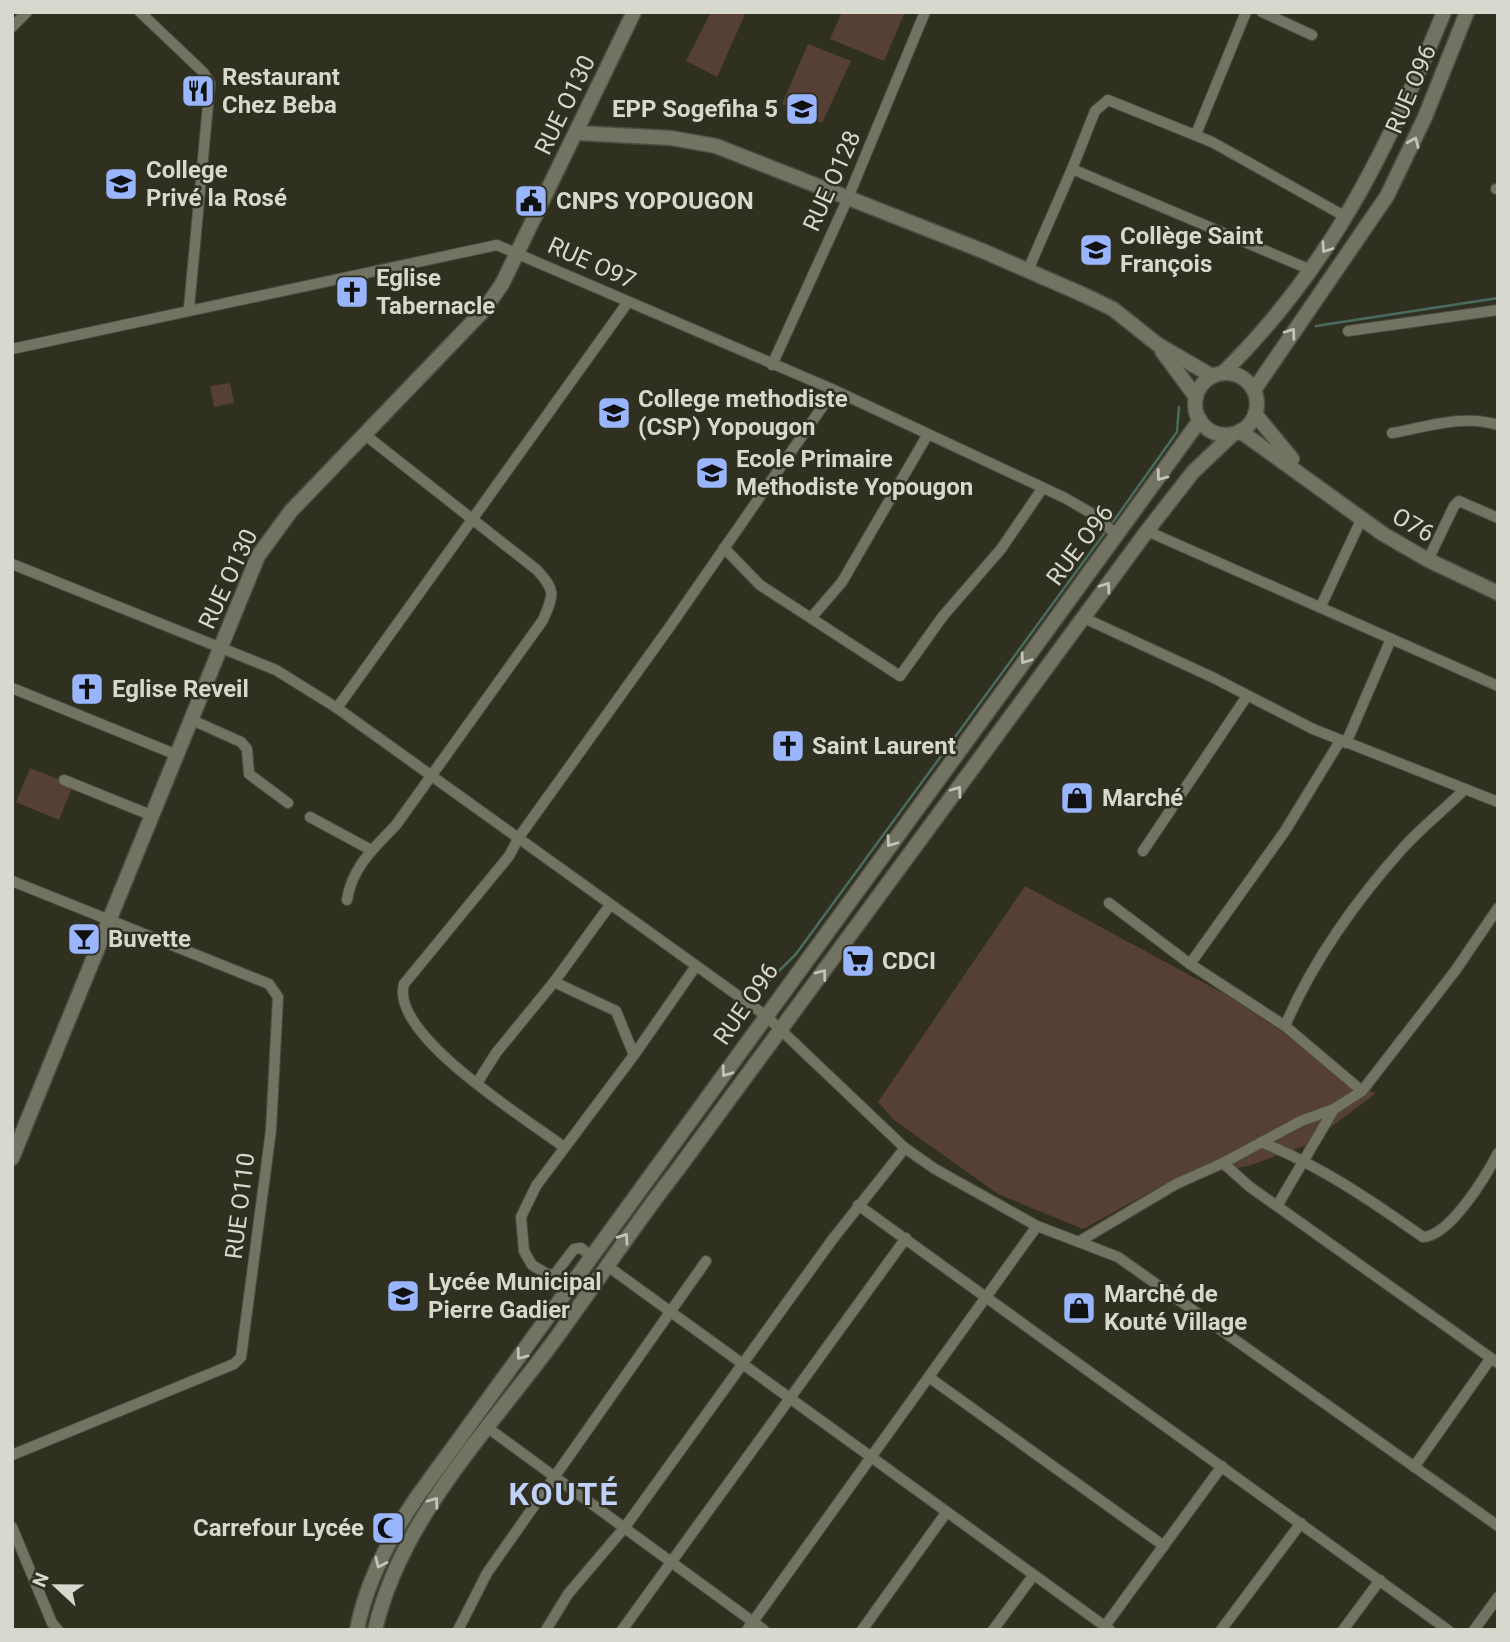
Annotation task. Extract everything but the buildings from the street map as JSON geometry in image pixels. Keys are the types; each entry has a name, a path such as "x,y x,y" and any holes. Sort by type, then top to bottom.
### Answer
{"main road":[{"name":"RUE O130","path":"12,1158 111,922 258,556 273,532 484,310 517,253 634,12"},
{"name":"RUE O96","path":"1218,374 1255,342 1311,270 1346,217 1382,155 1444,12"},
{"name":"RUE O96","path":"1254,390 1387,196 1425,117 1467,12"},
{"path":"577,133 691,139 716,146 1028,270 1113,309 1157,344 1218,374 1238,375 1254,390 1255,414 1314,484"},
{"path":"1157,344 1196,397 1200,420 1211,430 1237,432 1314,484"},
{"path":"1196,397 1202,384 1218,374"},
{"path":"1237,432 1255,414"},
{"name":"RUE O96","path":"357,1630 368,1589 402,1519 1200,420"},
{"name":"RUE O96","path":"375,1630 388,1588 408,1540 488,1428 1147,531 1193,472 1237,432"},
{"name":"O76","path":"1314,484 1361,520 1428,560 1498,593"}],"street":[{"path":"12,27 27,12"},
{"path":"140,12 203,72 210,83 190,308"},
{"name":"RUE O128","path":"772,365 847,200 925,12"},
{"path":"1196,134 1246,12"},
{"path":"1262,12 1312,35"},
{"path":"1028,270 1095,111 1108,100 1196,134 1346,217"},
{"path":"1072,169 1311,270"},
{"name":"RUE O97","path":"12,349 190,308 489,245 505,246 929,434 1083,509 1116,534"},
{"path":"337,708 628,302"},
{"path":"1348,331 1498,310"},
{"path":"564,1147 458,1071 421,1034 402,990 404,984 509,856 519,837 834,390"},
{"path":"1392,433 1446,423 1473,421 1498,425"},
{"path":"811,618 842,582 929,434"},
{"path":"347,900 354,874 371,850 396,825 543,620 553,598 552,589 537,570 364,435"},
{"path":"724,548 761,585 900,676 943,616 1001,549 1042,489"},
{"path":"1428,560 1454,506 1459,501 1498,518"},
{"path":"1321,606 1361,520"},
{"path":"1147,531 1498,686"},
{"path":"12,564 276,670 337,708 765,1016 905,1148 962,1186 1037,1226 1118,1256 1498,1526"},
{"path":"1084,618 1343,742 1498,802"},
{"path":"1190,964 1285,831 1343,742 1391,639"},
{"path":"12,688 177,755"},
{"path":"1143,851 1247,696"},
{"path":"192,720 241,742 247,749 249,775 288,803"},
{"path":"64,780 153,816"},
{"path":"1285,1026 1294,1004 1330,945 1381,875 1405,847 1465,789"},
{"path":"310,817 371,850"},
{"name":"RUE O110","path":"12,881 269,984 278,997 271,1130 244,1350 234,1364 12,1455"},
{"path":"1109,903 1190,964 1285,1026 1362,1091"},
{"path":"477,1083 496,1053 554,982 610,905"},
{"path":"1080,1241 1176,1184 1223,1163 1301,1121 1334,1109 1362,1091 1455,971 1498,908"},
{"path":"593,1257 581,1248 574,1249 555,1274 549,1275 532,1265 524,1251 522,1217 529,1196 634,1055 696,966"},
{"path":"554,982 615,1012 634,1055"},
{"path":"1277,1206 1334,1109"},
{"path":"1261,1142 1306,1160 1345,1182 1423,1237 1432,1237 1482,1183 1498,1153"},
{"path":"546,1630 568,1594 625,1527 859,1205 905,1148"},
{"path":"1223,1163 1277,1206 1494,1360 1414,1467"},
{"path":"859,1205 1448,1630"},
{"path":"750,1626 1037,1226"},
{"path":"622,1630 906,1238"},
{"path":"458,1630 487,1573 706,1261"},
{"path":"606,1265 1107,1628 1222,1466"},
{"path":"930,1378 1164,1546"},
{"path":"488,1428 673,1561 750,1626 764,1630"},
{"path":"862,1630 946,1513"},
{"path":"1221,1630 1301,1523"},
{"path":"12,1527 52,1623 58,1630"},
{"path":"993,1630 1033,1576"},
{"path":"1343,1630 1380,1580"},
{"path":"1474,1630 1498,1597"}],"shaded area":[{"path":"711,12 746,12 717,77 686,61"},
{"path":"842,12 905,12 884,61 830,39"},
{"path":"808,44 851,61 822,123 782,104"},
{"path":"230,383 234,403 214,407 210,386"},
{"path":"30,768 73,785 59,820 16,802"},
{"path":"1025,886 1230,997 1375,1094 1307,1145 1248,1166 1172,1180 1083,1229 998,1194 894,1120 878,1102"}],"waterway":[{"path":"1316,326 1498,298"},
{"path":"1110,526 1177,432 1179,407"},
{"path":"768,982 796,954 1106,531"}],"place":[{"name":"Restaurant Chez Beba","path":"198,91"},
{"name":"EPP Sogefiha 5","path":"802,109"},
{"name":"College Privé la Rosé","path":"121,184"},
{"name":"CNPS YOPOUGON","path":"531,201"},
{"name":"Collège Saint François","path":"1096,250"},
{"name":"Eglise Tabernacle","path":"352,292"},
{"name":"College methodiste (CSP) Yopougon","path":"614,413"},
{"name":"Ecole Primaire Methodiste Yopougon","path":"712,473"},
{"name":"Eglise Reveil","path":"87,689"},
{"name":"Saint Laurent","path":"788,746"},
{"name":"Marché","path":"1077,798"},
{"name":"Buvette","path":"84,939"},
{"name":"CDCI","path":"858,961"},
{"name":"Lycée Municipal Pierre Gadier","path":"403,1296"},
{"name":"Marché de Kouté Village","path":"1079,1308"},
{"name":"Carrefour Lycée","path":"388,1528"}],"district":[{"name":"KOUTÉ","path":"564,1494"}]}
